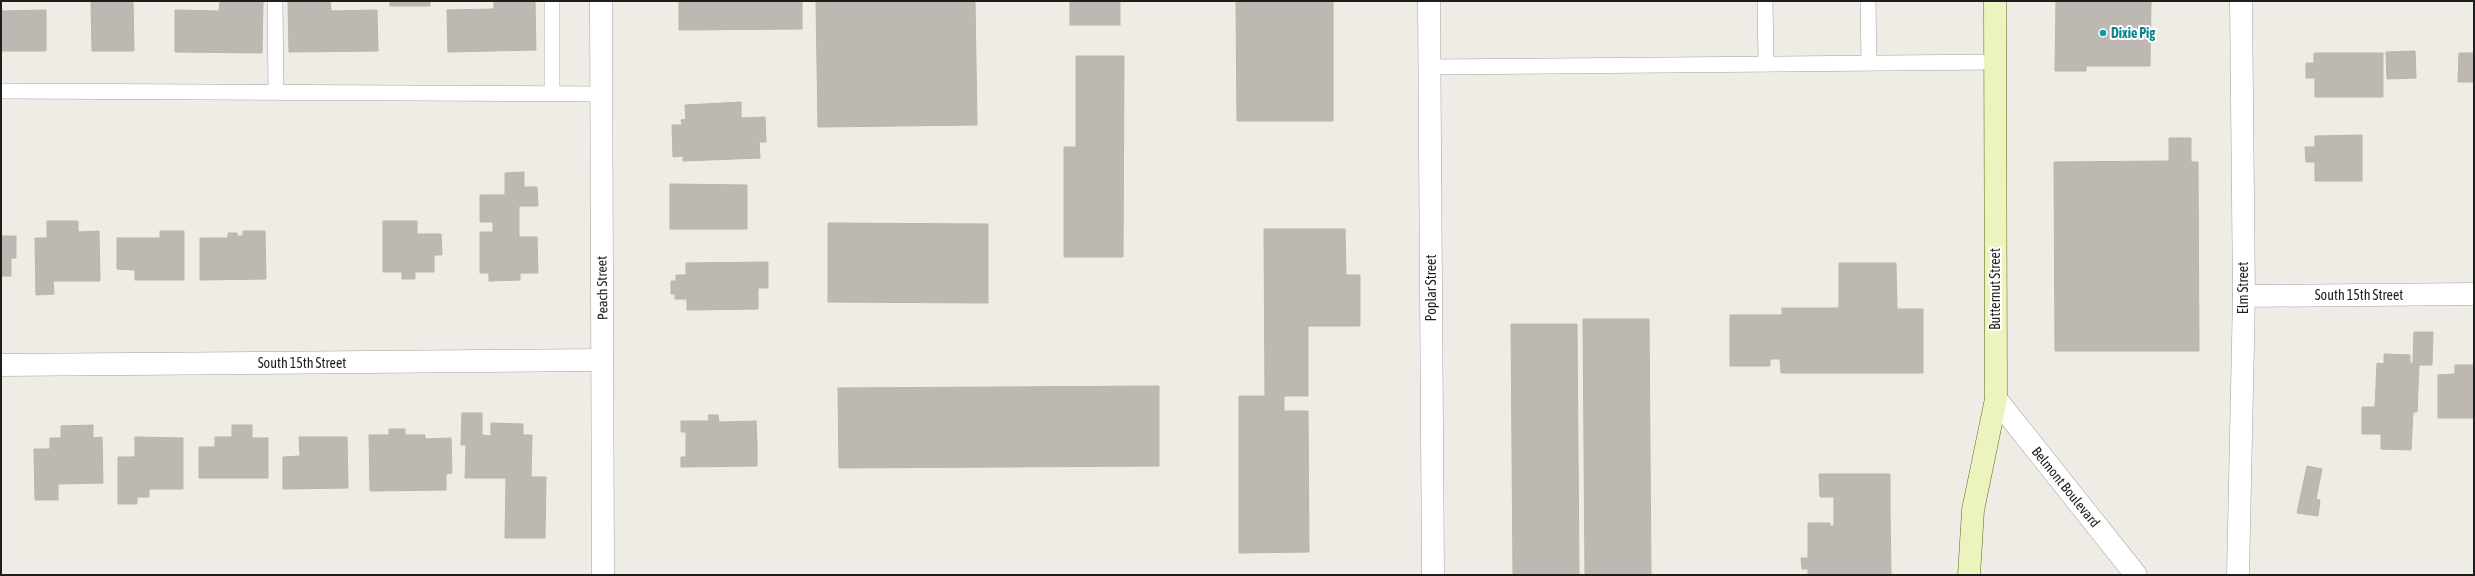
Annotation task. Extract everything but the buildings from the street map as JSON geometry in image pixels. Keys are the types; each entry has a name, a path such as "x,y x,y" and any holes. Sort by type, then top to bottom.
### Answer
{"street":[{"name":"Peach Street","path":"601,1 600,94 604,575"},
{"name":"Poplar Street","path":"1429,1 1433,575"},
{"name":"Butternut Street","path":"1969,575 1973,510 1996,399 1995,1"},
{"name":"Elm Street","path":"2238,575 2244,296 2241,1"},
{"name":"South 15th Street","path":"2244,296 2474,294"},
{"name":"South 15th Street","path":"1,365 602,360"},
{"name":"Belmont Boulevard","path":"1996,399 2136,575"}],"lane":[{"path":"275,1 276,91"},
{"path":"552,1 552,94"},
{"path":"1765,1 1766,64"},
{"path":"1868,1 1869,63"},
{"path":"1430,67 1995,62"},
{"path":"1,91 276,91 600,94"}],"place":[{"name":"Dixie Pig","path":"2103,33"}]}
